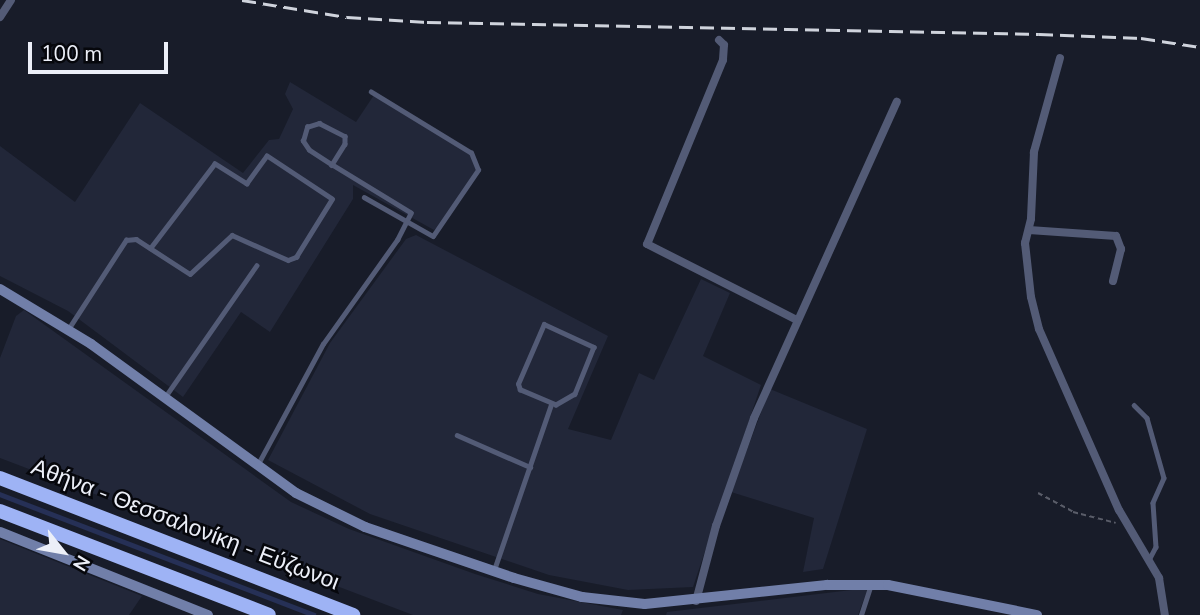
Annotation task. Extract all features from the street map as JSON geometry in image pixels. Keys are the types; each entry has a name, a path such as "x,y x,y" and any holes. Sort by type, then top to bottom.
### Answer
{"highway":[{"name":"Αθήνα - Θεσσαλονίκη - Εύζωνοι","path":"0,478 353,615"},
{"path":"0,511 269,615"}],"street":[{"path":"0,17 10,0"},
{"path":"719,40 724,45 723,60 647,244 797,320"},
{"path":"1060,58 1034,152 1029,230 1025,243 1039,329 1128,525 1159,578 1165,615"},
{"path":"696,602 716,526 754,418 897,102"},
{"path":"1029,230 1116,236 1121,249 1112,281"},
{"path":"0,289 69,329 296,493 365,527 493,571 591,599 646,604 696,602 799,588 872,584 942,593 1037,615"},
{"path":"0,532 208,615"}],"lane":[{"path":"364,197 427,234 437,234 477,176 478,163 471,153 371,92"},
{"path":"257,467 323,344 411,213 331,165 309,150 303,141 307,127 319,123 345,136 345,144 331,165"},
{"path":"69,329 126,240 136,239 190,274 232,235 288,260 296,257 332,199 267,156 247,184 215,164 151,248"},
{"path":"164,397 256,266"},
{"path":"493,571 551,404 575,394 594,347 544,324 518,384 520,390 551,404"},
{"path":"1134,405 1147,418 1164,478 1153,503 1156,547 1149,560"},
{"path":"457,435 530,467"},
{"path":"861,615 872,584"}],"path":[{"path":"1038,493 1073,512 1128,525"}],"shaded area":[{"path":"290,82 356,122 374,95 469,154 477,164 475,174 440,226 434,230 353,185 353,199 270,332 241,312 183,397 68,311 0,276 0,146 75,202 140,103 243,173 269,140 279,139 293,109 285,94"},
{"path":"416,235 608,336 568,429 611,440 639,373 654,380 701,279 730,293 703,356 761,385 693,587 628,590 549,575 370,514 268,460 330,343 406,239"},
{"path":"24,310 291,502 349,529 475,574 538,594 623,610 621,615 413,615 0,458 0,358 16,316"},
{"path":"770,389 867,429 823,569 803,572 814,518 731,492"},
{"path":"0,492 316,613 306,615 0,497"},
{"path":"0,539 142,596 129,615 0,615"},
{"path":"868,588 858,615 666,615 667,612"}],"railway":[{"path":"242,0 347,17 427,22 1039,34 1141,38 1200,47"}]}
